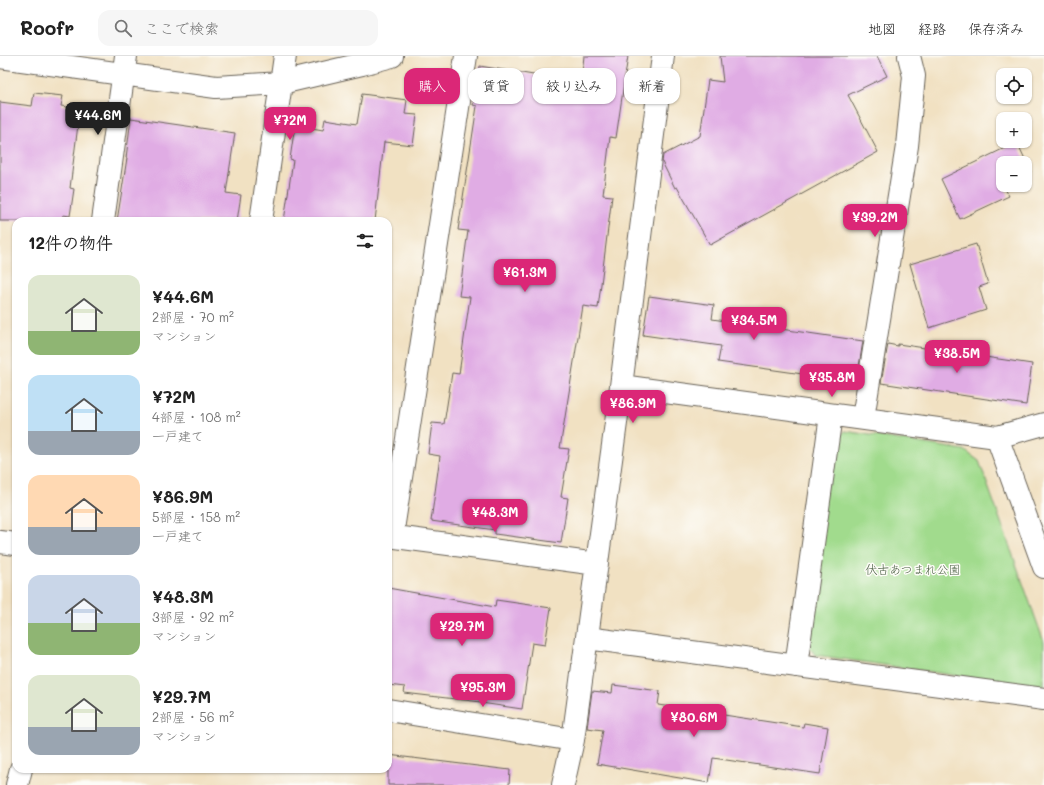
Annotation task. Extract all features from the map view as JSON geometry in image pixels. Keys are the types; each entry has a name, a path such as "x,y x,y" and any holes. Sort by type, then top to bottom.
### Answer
{"street":[{"path":"262,217 285,56"},
{"path":"0,58 125,65 216,87 281,82 392,56"},
{"path":"392,523 466,56"},
{"path":"563,785 573,740 587,638 663,56"},
{"path":"863,418 907,146 914,76 909,56"},
{"path":"105,217 125,65"},
{"path":"621,386 997,436 1044,424"},
{"path":"796,666 832,415"},
{"path":"997,436 1044,567"},
{"path":"392,536 597,564"},
{"path":"0,542 12,544"},
{"path":"587,638 1044,698"},
{"path":"392,711 573,740"},
{"path":"17,785 20,773"}],"green space":[{"name":"伏古あつまれ公園","path":"845,431 964,450 979,461 1044,642 1044,685 1041,688 815,655 803,638 833,442"}],"building":[{"path":"584,56 628,56 626,68 624,68 624,83 616,138 610,137 603,195 612,196 598,308 583,306 560,448 569,449 561,497 568,498 561,543 495,534 495,530 431,521 440,456 428,454 432,423 444,424 452,373 459,374 470,297 459,296 468,231 458,230 477,106 473,104 524,104 524,73 532,75 532,104 616,104 616,68 583,68"},
{"path":"720,56 877,56 887,76 848,95 878,152 710,245 677,187 675,188 662,162 663,155 700,136 708,80 723,82"},
{"path":"480,66 492,68 480,68"},
{"path":"34,93 63,96 61,106 80,109 70,188 74,189 70,216 12,217 12,221 0,221 0,102 32,106"},
{"path":"362,94 404,100 404,104 406,104 405,114 417,115 413,145 384,142 375,217 285,217 293,160 290,159 295,125 323,130 325,119 357,124"},
{"path":"131,118 235,133 226,193 241,195 238,217 118,217"},
{"path":"1005,148 1020,148 1024,156 996,156 996,192 1007,192 1009,196 960,219 941,179"},
{"path":"976,244 988,284 979,287 986,310 929,328 910,264"},
{"path":"649,296 714,305 712,319 863,341 857,379 852,378 852,381 718,362 721,346 643,335"},
{"path":"888,344 898,346 898,344 1032,364 1026,405 881,383"},
{"path":"392,589 495,607 496,600 551,608 545,645 532,643 522,709 481,702 404,693 405,687 392,685"},
{"path":"613,685 660,691 658,705 803,727 804,723 828,727 820,774 713,758 709,783 597,764 603,730 587,728 592,691 612,693"},
{"path":"392,755 510,770 509,785 388,785 388,773 392,773"}]}
